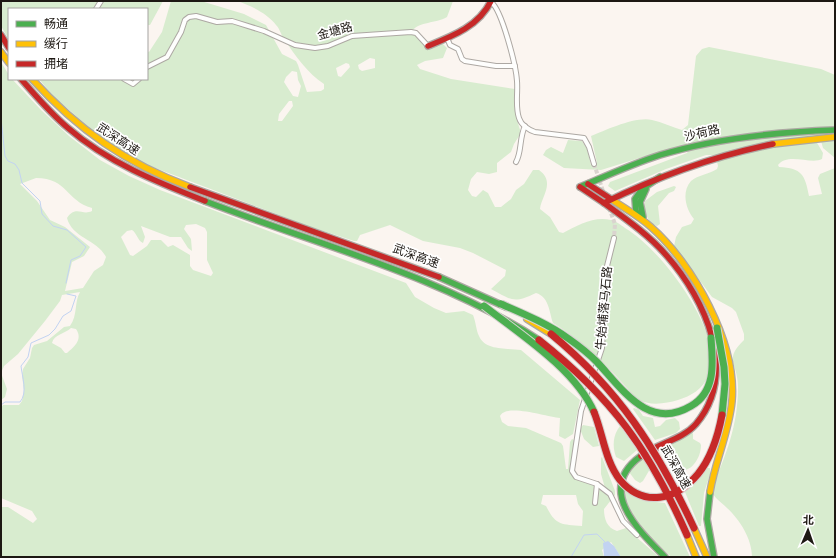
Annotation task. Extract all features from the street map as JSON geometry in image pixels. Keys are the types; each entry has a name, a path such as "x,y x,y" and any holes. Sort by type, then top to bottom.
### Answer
{"main road":[{"name":"金塘路","path":"428,46 447,38 477,20 485,13 491,2"},
{"path":"1,35 8,46"},
{"path":"1,52 8,62"},
{"name":"武深高速","path":"22,80 31,92 64,126 109,158 140,175 191,196 429,282 484,306 514,322 567,360 591,382 627,424 663,480 696,557"},
{"name":"武深高速","path":"33,80 62,112 107,147 131,161 185,185 434,274 501,304 551,334 590,368 622,404 663,464 707,557"},
{"name":"沙荷路","path":"604,203 580,187 636,163 709,142 780,131 835,130"},
{"path":"665,557 624,511 621,497 622,484 626,470 638,457 682,435 696,425 713,399 717,380 716,359 711,338 697,302 674,265 643,232 604,203 660,177 710,159 751,148 797,140 835,137"},
{"path":"648,225 641,210 641,198 646,189 660,177"},
{"path":"588,184 648,225 676,255 692,278 717,328 725,349 730,376 731,398 729,423 708,498 708,533 714,557"},
{"path":"501,304 530,316 570,340 600,366 633,402 656,414 670,414 687,409 693,406 705,394 712,380 714,369 711,338"},
{"path":"484,306 529,342 578,387 595,413 610,462 616,475 629,490 650,498 665,498 678,492 689,484 701,469 714,445 721,421 725,393 724,368 717,328"}],"street":[{"path":"491,2 498,14 512,53 515,66 519,115 521,122 535,132 584,138 589,147 594,164"},
{"name":"金塘路","path":"148,66 167,57 181,32 185,20 193,16 217,22 229,21 246,25 289,43 309,48 328,46 352,36 411,32 416,33 428,46"},
{"path":"447,38 450,45 458,49 462,59 465,61 496,66 515,66"},
{"path":"126,80 133,84 138,80"},
{"path":"516,162 519,156 520,139 525,126"},
{"name":"牛始埔落马石路","path":"614,238 610,249 607,266 606,304 602,348 581,411 572,469 576,477 597,484 610,494 623,521 637,535"},
{"path":"595,503 597,484"}],"green space":[{"path":"1,1 163,1 150,25 148,25 148,8 8,8 8,38 1,26"},
{"path":"171,1 201,1 244,14 266,25 282,54 296,61 307,92 321,91 324,89 324,84 302,64 273,21 258,10 237,1 453,1 447,17 438,21 423,24 412,31 426,47 442,43 447,48 443,58 425,61 417,65 420,69 451,79 515,89 516,117 521,133 511,152 497,163 497,172 489,174 477,172 471,179 468,190 472,196 476,197 483,190 488,193 495,207 501,207 511,199 516,190 524,184 533,170 539,170 544,175 547,184 540,209 550,217 559,232 563,233 580,224 592,220 605,219 617,222 638,237 663,262 675,277 696,309 704,325 709,340 710,349 710,370 706,381 696,391 668,403 647,403 637,399 588,349 578,340 553,323 548,305 544,298 536,293 522,299 513,299 491,289 505,276 506,270 473,253 460,248 423,241 390,225 360,235 357,241 354,241 308,226 142,163 122,153 99,136 53,96 40,80 148,80 149,52 162,32","holes":["370,58 375,59 375,68 362,71 359,69 358,65","346,63 349,64 350,67 341,77 338,76 336,68","292,71 297,72 298,80 301,86 298,97 293,96 284,82 286,77","289,101 292,101 293,106 282,121 278,121 279,114"]},
{"path":"709,47 821,69 835,75 835,158 823,148 821,141 816,141 823,153 822,159 812,161 788,159 782,161 778,165 779,167 793,169 801,174 806,183 809,196 822,194 818,178 820,174 835,168 835,557 752,557 748,537 741,524 716,498 711,490 722,465 736,415 738,387 733,357 734,352 744,340 744,334 736,312 732,308 712,297 674,246 676,237 682,227 691,224 694,219 689,211 686,201 685,195 688,185 694,179 717,169 718,166 716,157 706,155 666,169 615,191 608,186 610,182 687,153 689,149 686,146 675,147 601,170 564,168 543,155 546,150 551,147 563,153 568,140 582,141 587,149 591,165 597,163 591,136 613,127 645,119 656,121 682,130 688,125 696,56 702,49"},
{"path":"1,62 8,73 8,80 13,80 41,110 69,136 100,160 129,176 160,190 406,283 415,297 434,308 446,313 464,311 473,315 479,336 486,344 497,348 521,350 580,400 573,434 565,439 559,436 560,418 527,412 504,412 500,416 502,422 508,426 526,428 561,443 563,446 566,469 568,469 570,442 572,439 574,440 575,464 571,474 582,481 605,488 601,474 602,457 615,491 615,495 604,509 608,525 617,531 626,528 659,557 621,557 611,542 602,550 604,557 1,557 1,507 8,507 33,523 37,519 32,511 1,498 1,408 3,405 19,405 22,401 24,391 22,375 23,369 30,358 32,348 34,345 47,341 64,327 70,326 74,317 80,292 62,295 60,301 45,321 18,354 4,366 1,373","holes":["36,178 47,179 55,182 83,205 92,208 92,211 88,212 73,212 67,218 74,230 102,251 106,257 103,265 94,271 83,288 65,291 72,262 84,256 90,247 65,227 50,220 37,201 20,184","196,224 205,228 207,232 207,260 213,273 211,276 193,270 190,266 190,255 173,245 168,247 161,240 151,240 147,246 133,256 130,255 121,237 127,231 132,230 143,243 145,237 141,226 170,237 181,237 188,248 192,251 191,239 184,229 186,225","71,328 76,329 79,336 73,348 65,353 61,348 52,343 57,336","543,495 576,495 578,504 583,511 582,526 569,525 556,521 546,506 541,504"]},
{"path":"674,186 676,187 674,191 669,193 658,206 660,224 657,226 646,216 645,201 657,192"},
{"path":"1,373 7,389 5,397 1,400"},
{"path":"633,409 639,410 643,416 653,418 655,427 660,426 666,420 675,418 679,422 680,429 676,433 655,440"},
{"path":"583,425 594,427 599,446 593,447 584,439 580,429"},
{"path":"620,426 637,450 624,461 616,457 614,449 615,437"},
{"path":"692,432 693,439 701,445 699,456 694,465 690,468 680,471 675,470 660,448"},
{"path":"642,458 650,469 643,481 640,483 635,480 629,472"},
{"path":"706,468 710,468 710,474 704,493 701,526 699,526 685,492 697,481"},
{"path":"626,491 634,497 647,501 665,503 690,557 671,557 646,534 635,522 627,508 624,492"}],"water":[{"path":"608,541 614,546 621,557 604,557 603,543"}],"waterway":[{"path":"1,118 5,156 8,161 15,164 19,170 22,183 40,201 42,214 53,226 67,230 86,247 80,256 71,260 66,283"},
{"path":"1,405 5,402 20,402 24,394 21,366 28,357 31,343 49,335 55,329 63,316 71,311 76,296 67,294"},
{"path":"571,557 584,535 597,534 606,543"}],"tunnel":[{"path":"594,164 604,194"},
{"path":"609,208 615,224 614,238"}],"traffic: fast":[{"path":"580,187 619,170 660,155 703,144 768,134 835,130"},
{"path":"641,218 636,211 635,199 642,189 660,177"},
{"path":"643,217 640,202 646,189"},
{"path":"205,201 376,262 418,279 460,297 500,317 539,340"},
{"path":"439,277 506,307"},
{"path":"501,304 544,324 569,339 594,359 627,395 638,404 662,414 676,412 691,406 705,393 709,385 712,367 711,338"},
{"path":"484,306 545,353 560,367 574,381 594,412"},
{"path":"717,328 724,367 725,384 722,415"},
{"path":"641,456 628,469 622,482 621,495 633,522 665,557"},
{"path":"710,492 707,519 714,557"}],"traffic: slow":[{"path":"1,52 8,62"},
{"path":"33,80 67,114 104,143 145,167 190,187"},
{"path":"773,144 835,137"},
{"path":"611,199 646,223 667,243 696,283 720,330 732,378 732,401 728,424 710,492"},
{"path":"527,319 551,334"},
{"path":"694,528 707,557"},
{"path":"687,535 696,557"}],"traffic: jam":[{"path":"428,46 456,34 472,24 486,10 491,1"},
{"path":"1,35 8,46"},
{"path":"22,80 61,122 99,151 151,179 205,201"},
{"path":"580,187 604,203 645,184 687,168 729,154 773,144"},
{"path":"588,184 611,199"},
{"path":"190,187 439,277"},
{"path":"604,203 653,241 681,273 694,293 704,315 712,337 716,360 715,382 709,404 696,424 684,434 641,456"},
{"path":"551,334 597,377 634,422 666,472 694,528"},
{"path":"539,340 588,383 626,427 658,476 687,535"},
{"path":"594,412 615,473 629,489 639,495 649,497 670,495 680,490 698,474 707,461 722,415"}]}
